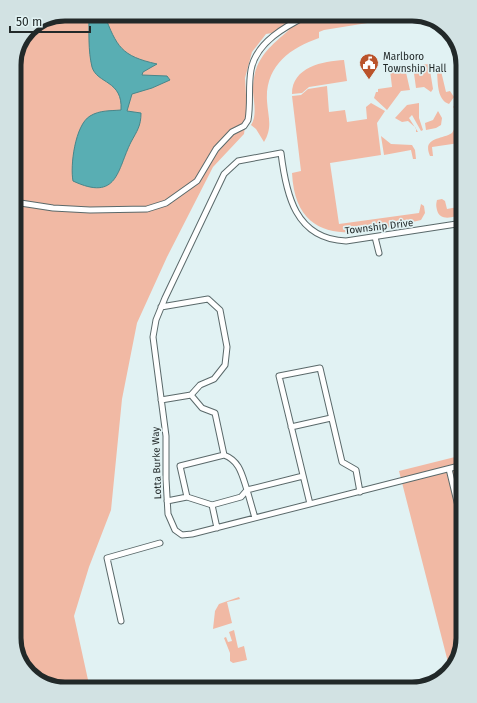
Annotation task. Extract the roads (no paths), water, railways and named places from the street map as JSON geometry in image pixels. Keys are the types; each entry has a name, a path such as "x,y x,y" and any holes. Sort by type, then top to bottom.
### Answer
{"lane":[{"path":"21,203 53,208 90,210 147,209 166,203 197,181 216,149 232,132 244,126 248,120 251,69 260,50 283,28 296,21"},
{"name":"Township Drive","path":"281,153 290,200 299,218 307,227 323,236 341,241 456,224"},
{"name":"Lotta Burke Way","path":"281,153 238,161 224,174 161,307 153,337 166,436 167,501 170,522 175,530 182,535 217,528 456,468"},
{"path":"375,237 379,253"},
{"path":"161,307 208,299 220,310 227,348 225,365 214,379 200,385 191,395 161,400"},
{"path":"310,504 279,376 320,368 342,462 356,470 360,492"},
{"path":"191,395 202,408 215,413 224,454"},
{"path":"291,427 331,418"},
{"path":"187,497 180,466 224,454 233,458 240,467 254,518"},
{"path":"449,469 456,498"},
{"path":"167,501 187,497 212,504 241,497 247,490 303,476"},
{"path":"212,504 217,528"},
{"path":"121,621 107,558 160,543"}],"water":[{"path":"89,21 107,21 113,35 122,48 135,57 157,64 143,72 142,75 167,76 170,80 152,88 132,94 127,111 141,113 137,131 114,180 99,188 88,187 73,181 72,166 77,137 85,121 90,116 105,111 121,110 121,100 114,88 99,77 95,72 92,67 89,48"}],"place":[{"name":"Marlboro Township Hall","path":"369,80"}]}
